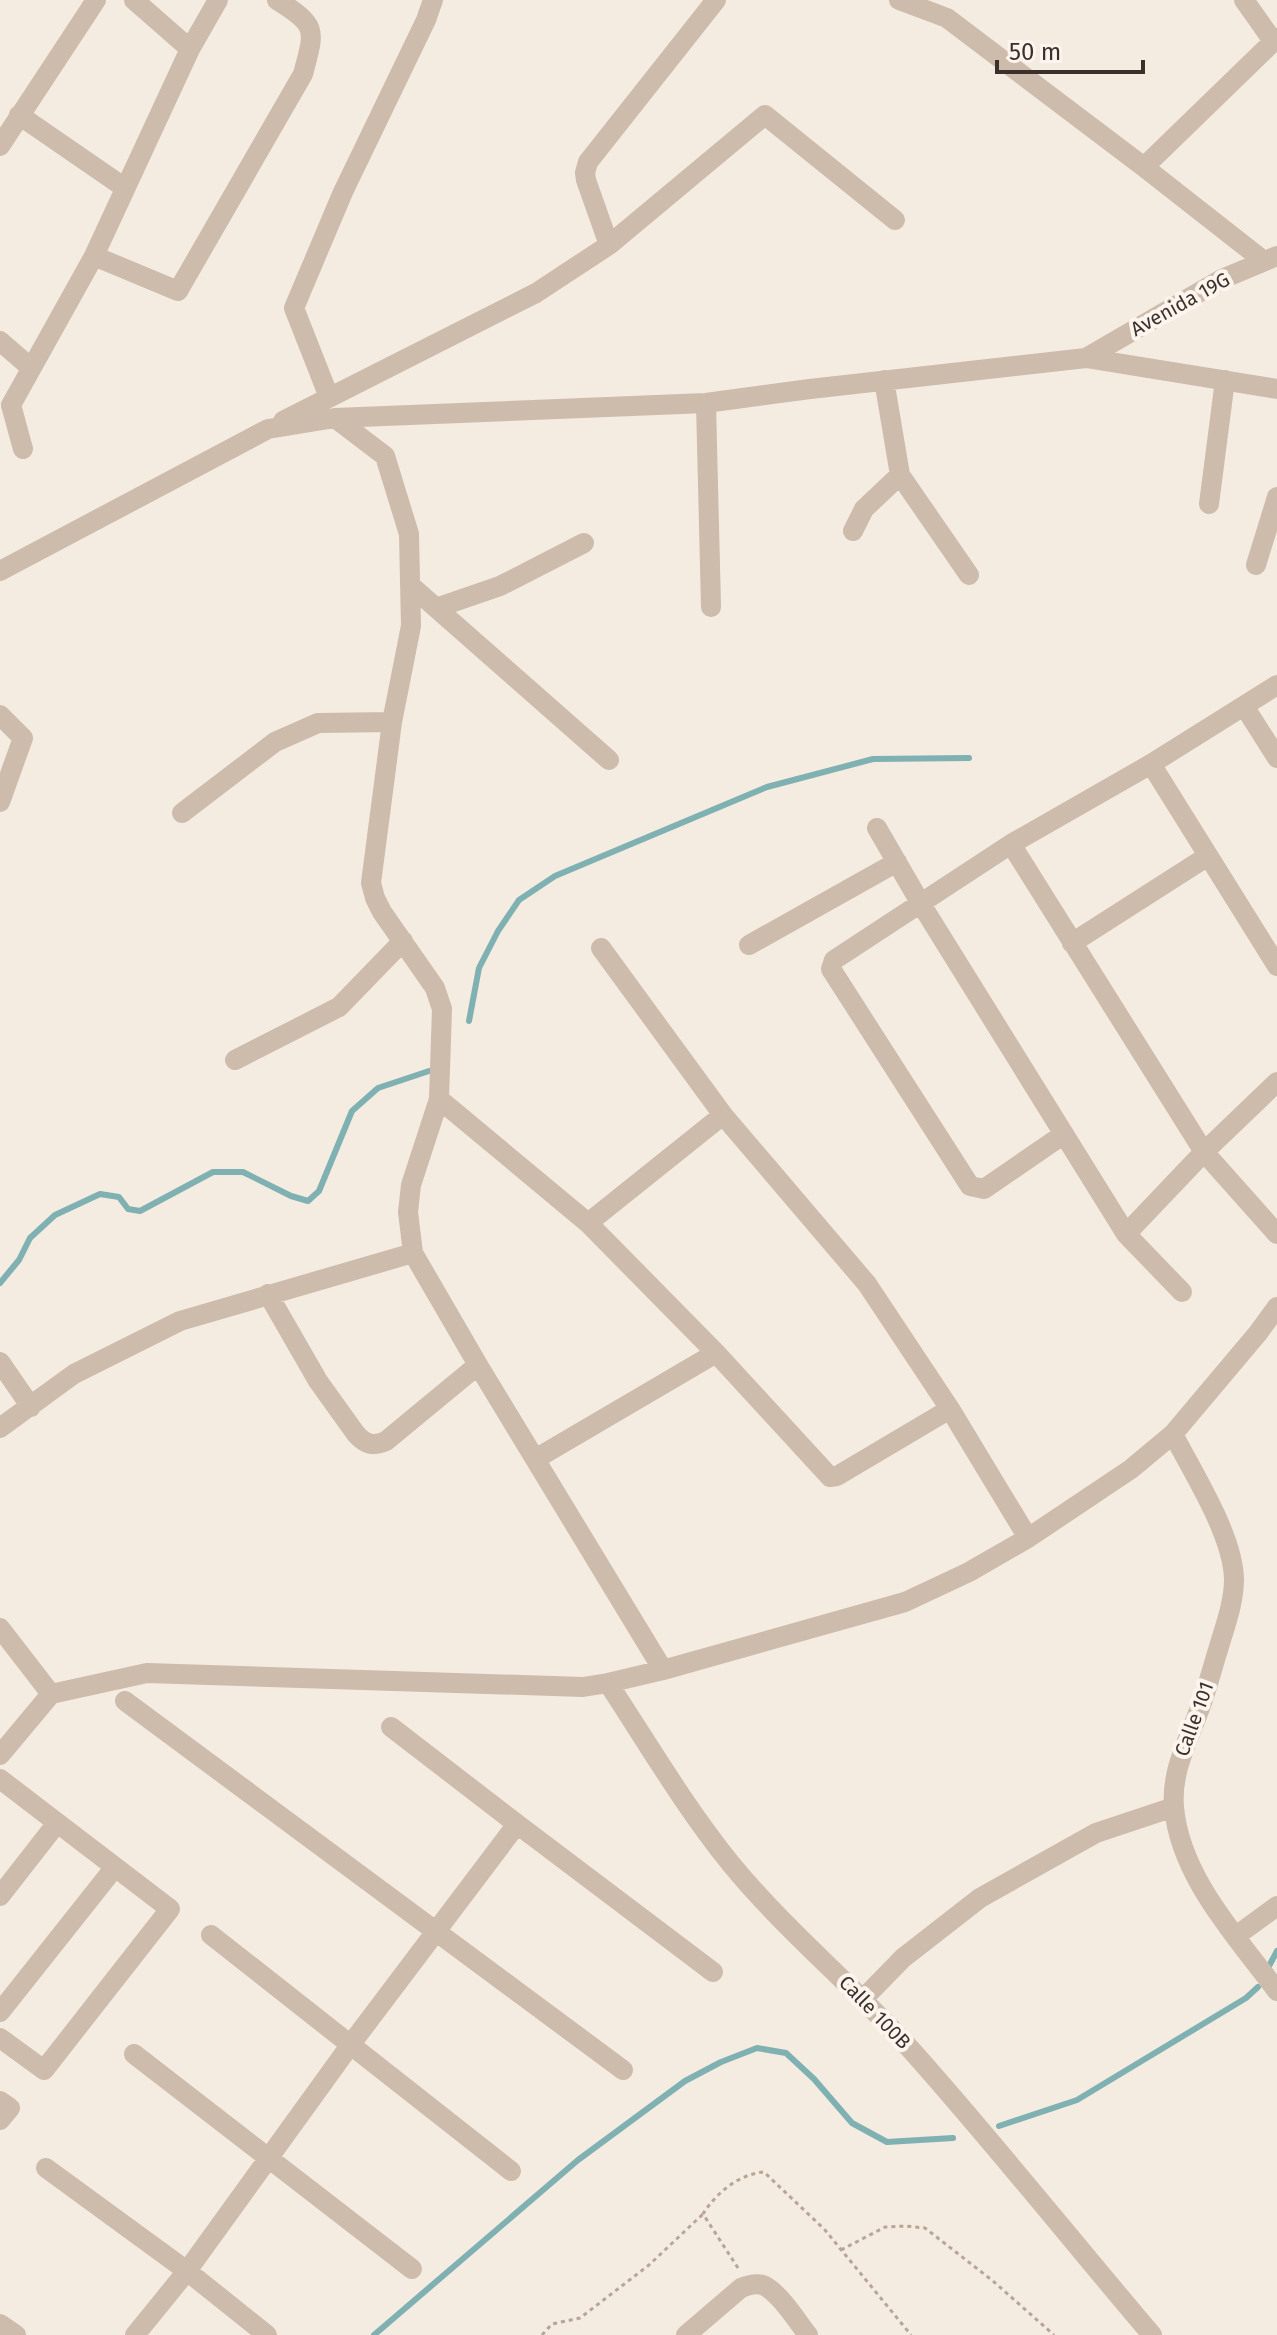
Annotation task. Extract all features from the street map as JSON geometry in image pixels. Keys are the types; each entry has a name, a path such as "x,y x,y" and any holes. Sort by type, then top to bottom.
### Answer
{"street":[{"path":"2,139 96,0"},
{"path":"134,0 190,49"},
{"path":"23,449 5,408 94,256 190,49 218,0"},
{"path":"94,256 178,291 303,74 312,36 309,26 304,17 277,0"},
{"path":"329,397 294,308 343,192 433,0"},
{"path":"609,245 586,180 588,162 716,0"},
{"path":"899,0 947,18 1270,258"},
{"path":"1144,167 1275,40 1244,0"},
{"path":"19,115 125,188"},
{"path":"0,571 329,397 536,293 609,245 765,115 895,220"},
{"name":"Avenida 19G","path":"1086,358 1222,279 1270,258"},
{"path":"0,341 30,367"},
{"path":"268,429 335,418 706,403 1086,358 1277,389"},
{"path":"884,380 900,475 969,575"},
{"path":"1209,504 1225,380"},
{"path":"706,403 711,607"},
{"path":"335,418 385,456 409,534 411,626 392,722 371,883 382,912 435,988 442,1009 439,1099 411,1185 408,1212 413,1253 663,1670"},
{"path":"853,531 864,509 900,475"},
{"path":"1256,565 1277,497"},
{"path":"436,608 500,586 584,543"},
{"path":"410,585 609,760"},
{"path":"1064,1134 984,1189 970,1186 831,969 834,960 1011,844 1151,764 1277,685"},
{"path":"1244,706 1277,758"},
{"path":"0,715 23,738 0,802"},
{"path":"182,813 275,742 318,723 392,722"},
{"path":"1151,764 1277,966"},
{"path":"877,828 1126,1234 1182,1292"},
{"path":"1011,844 1204,1152 1277,1234"},
{"path":"1072,943 1208,856"},
{"path":"749,945 897,862"},
{"path":"235,1060 339,1007 403,941"},
{"path":"601,948 723,1115 862,1277 950,1409 1028,1538"},
{"path":"1126,1234 1204,1152 1277,1082"},
{"path":"439,1099 588,1223 716,1353 830,1477 837,1476 950,1409"},
{"path":"588,1223 723,1115"},
{"path":"0,1428 74,1374 180,1321 413,1253"},
{"path":"268,1294 318,1381 356,1434 371,1445 386,1441 478,1365"},
{"path":"0,1755 51,1694 147,1673 583,1687 663,1670 905,1602 969,1572 1028,1538 1131,1469 1173,1434 1277,1307"},
{"path":"537,1458 716,1353"},
{"path":"0,1362 31,1407"},
{"name":"Calle 101","path":"1173,1434 1218,1523 1229,1550 1234,1576 1233,1598 1200,1707 1178,1762 1174,1807 1188,1861 1205,1891 1277,1991"},
{"path":"0,1628 51,1694"},
{"name":"Calle 100B","path":"608,1683 730,1863 766,1904 912,2051 1152,2335"},
{"path":"125,1701 623,2070"},
{"path":"391,1727 713,1972"},
{"path":"0,1779 170,1909 44,2070 0,2038"},
{"path":"863,1999 903,1958 980,1898 1096,1833 1174,1807"},
{"path":"0,1896 57,1823"},
{"path":"135,2335 187,2271 351,2044 517,1824"},
{"path":"0,2012 115,1867"},
{"path":"1236,1936 1277,1906"},
{"path":"211,1935 511,2171"},
{"path":"134,2054 412,2269"},
{"path":"0,2101 10,2108 0,2120"},
{"path":"46,2168 187,2271 267,2335"},
{"path":"692,2333 731,2295 749,2285 759,2284 767,2287 808,2335"},
{"path":"0,2324 16,2335"}],"path":[{"path":"542,2335 552,2324 580,2318 649,2265 703,2214 711,2201 737,2181 753,2173 764,2172 825,2230 911,2335"},
{"path":"703,2214 749,2285"},
{"path":"841,2250 885,2227 925,2228 993,2281 1054,2335"}],"waterway":[{"path":"469,1021 479,968 498,931 519,900 555,876 767,787 873,759 969,758"},
{"path":"0,1283 19,1260 30,1238 55,1215 100,1194 119,1197 128,1209 140,1211 213,1172 243,1172 308,1201 319,1191 352,1111 378,1088 429,1071"},
{"path":"1269,1966 1277,1951"},
{"path":"999,2126 1077,2100 1246,1998 1258,1987"},
{"path":"374,2335 578,2160 685,2081 757,2048 786,2053 814,2079 852,2123 887,2142 953,2138"}]}
